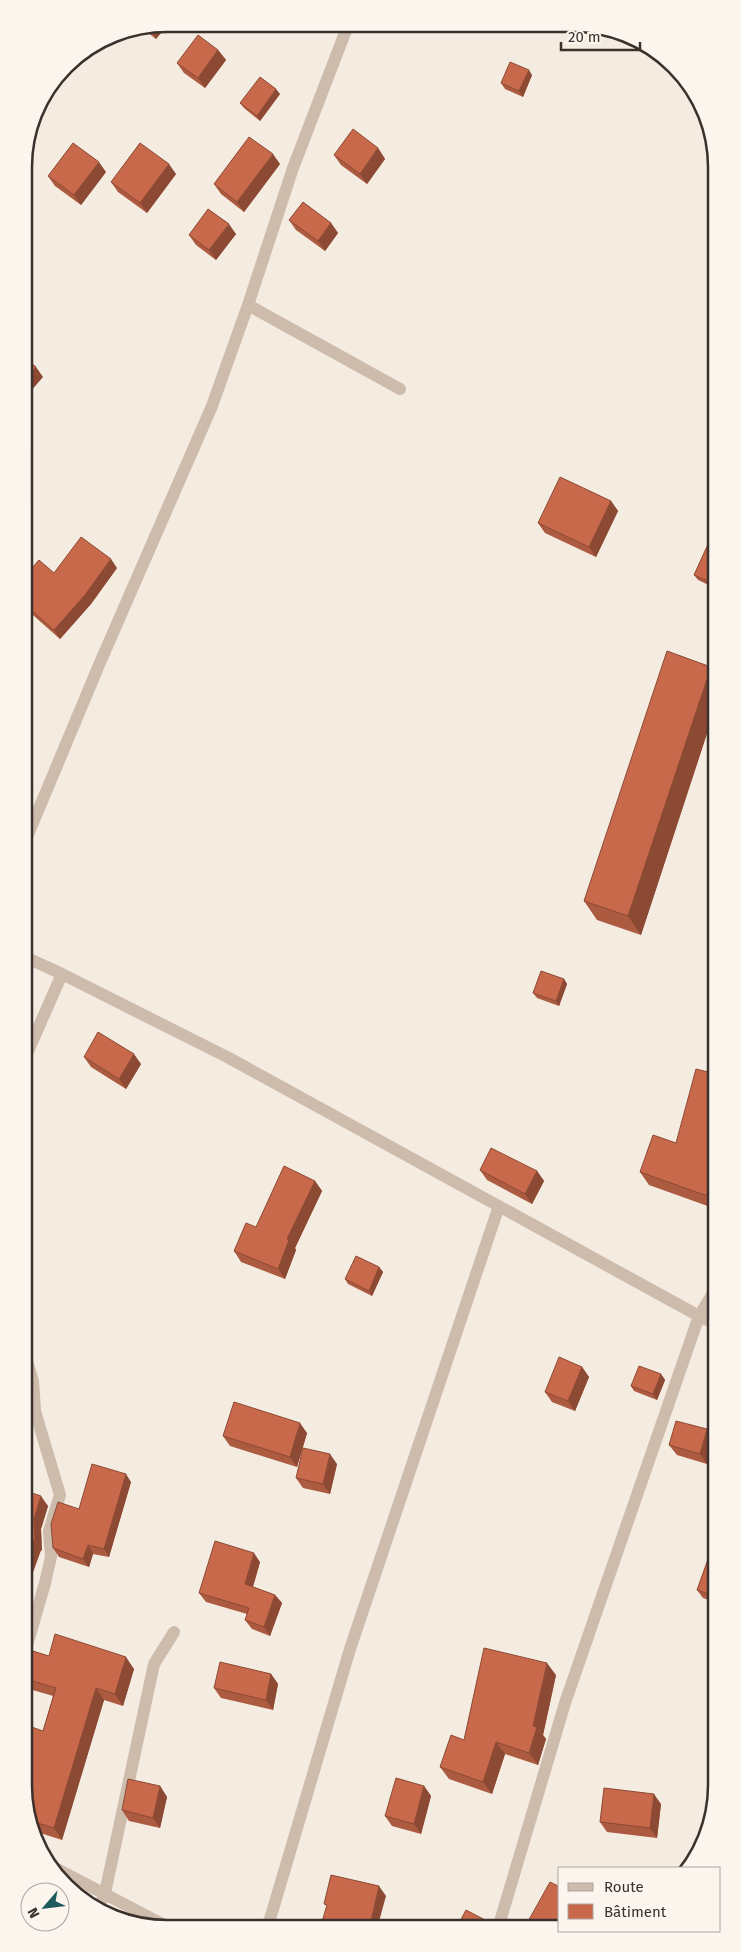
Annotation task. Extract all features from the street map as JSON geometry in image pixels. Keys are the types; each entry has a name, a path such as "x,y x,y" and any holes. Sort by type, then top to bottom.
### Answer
{"street":[{"path":"33,824 99,665 212,406 248,305 293,168 345,33"},
{"path":"248,305 400,390"},
{"path":"33,960 229,1058 708,1320"},
{"path":"32,1043 62,974"},
{"path":"270,1920 350,1649 498,1206"},
{"path":"501,1920 565,1703 699,1316 708,1301"},
{"path":"32,1379 35,1411 60,1495 49,1531 51,1557 32,1628"},
{"path":"103,1899 154,1664 174,1632"},
{"path":"71,1879 103,1899 146,1918"}],"building":[{"path":"198,35 218,50 198,78 177,63"},
{"path":"510,62 529,70 519,91 501,83"},
{"path":"260,77 276,89 257,116 240,103"},
{"path":"353,129 378,148 360,174 334,155"},
{"path":"249,137 273,154 237,202 214,184"},
{"path":"73,143 99,162 74,195 48,176"},
{"path":"140,143 169,164 140,203 111,182"},
{"path":"303,202 331,223 318,241 289,220"},
{"path":"208,209 229,224 209,250 189,235"},
{"path":"560,477 611,501 589,547 538,523"},
{"path":"81,537 111,559 85,595 54,630 33,612 33,567 39,560 54,573"},
{"path":"708,544 708,581 694,575"},
{"path":"667,651 708,666 708,676 628,916 584,901"},
{"path":"541,971 564,979 556,1001 533,993"},
{"path":"98,1032 134,1054 119,1079 84,1057"},
{"path":"696,1069 708,1072 708,1196 640,1172 653,1135 676,1143"},
{"path":"491,1148 537,1171 525,1194 480,1170"},
{"path":"284,1166 315,1181 287,1239 289,1240 278,1269 234,1251 246,1223 256,1227"},
{"path":"356,1256 379,1267 369,1291 345,1279"},
{"path":"559,1357 582,1367 568,1401 545,1392"},
{"path":"639,1366 661,1374 653,1394 631,1386"},
{"path":"234,1402 300,1423 290,1457 223,1436"},
{"path":"676,1421 707,1429 700,1454 669,1445"},
{"path":"303,1448 330,1454 323,1484 296,1478"},
{"path":"92,1464 126,1474 104,1549 88,1545 83,1559 53,1548 51,1524 58,1502 79,1509"},
{"path":"32,1493 41,1496 34,1519 32,1545"},
{"path":"215,1541 254,1553 245,1584 275,1595 264,1627 245,1620 249,1608 199,1593"},
{"path":"708,1559 708,1594 697,1590"},
{"path":"55,1634 126,1657 115,1694 96,1688 54,1828 39,1823 35,1811 32,1784 32,1727 43,1731 56,1688 32,1681 32,1651 49,1656"},
{"path":"484,1648 547,1663 533,1726 537,1727 529,1753 496,1742 483,1782 440,1767 451,1735 464,1740"},
{"path":"220,1662 271,1674 266,1700 214,1688"},
{"path":"396,1778 424,1786 414,1824 385,1816"},
{"path":"128,1779 160,1786 153,1818 122,1810"},
{"path":"604,1788 654,1794 650,1828 600,1822"},
{"path":"331,1875 379,1886 371,1920 322,1920 327,1905 324,1904"},
{"path":"550,1882 558,1886 558,1920 529,1920"},
{"path":"466,1910 485,1920 461,1920"}]}
